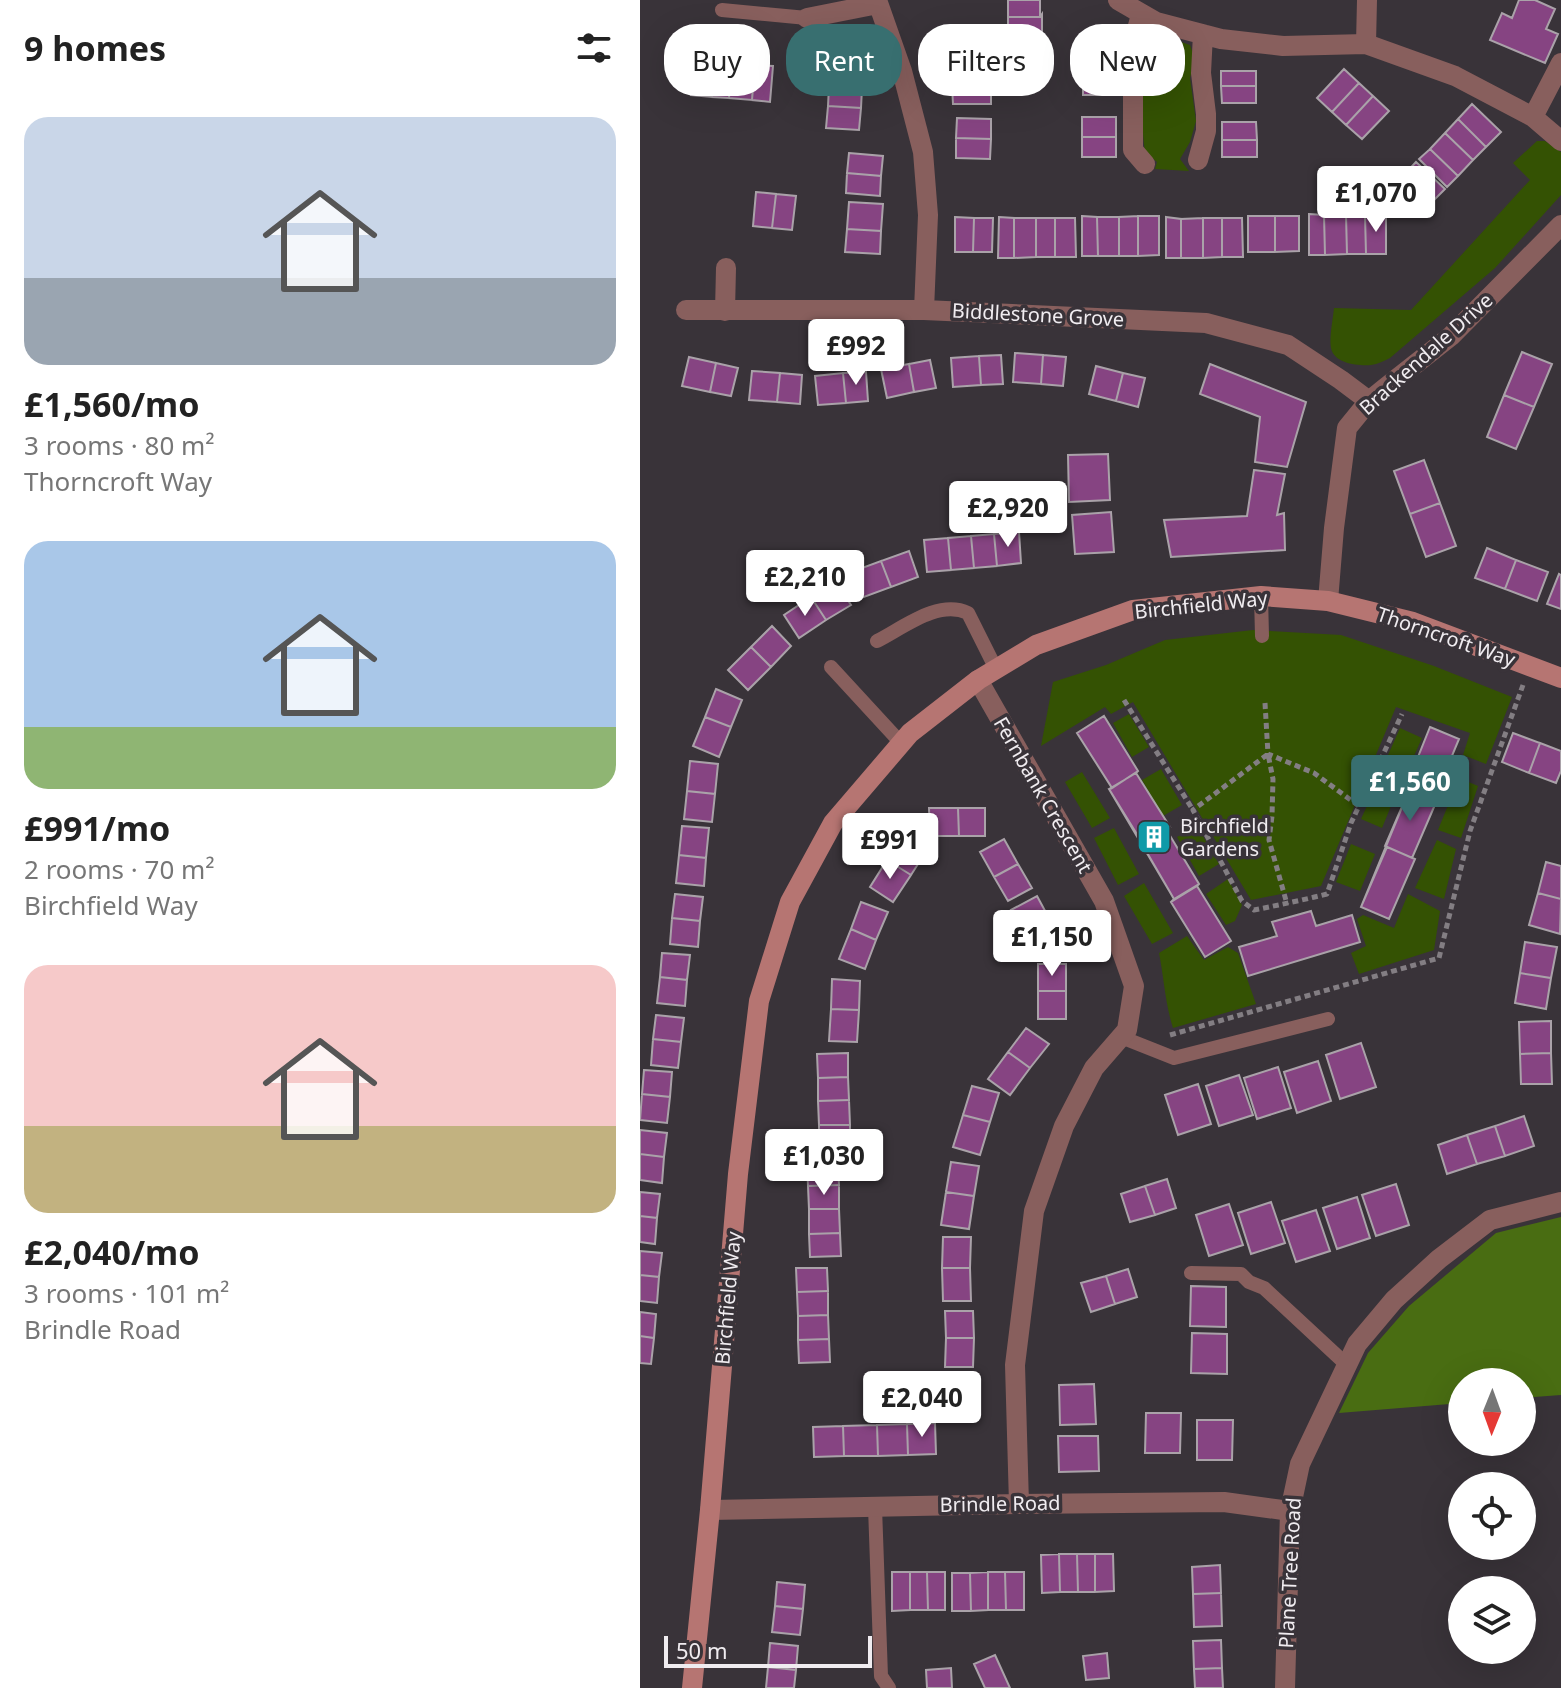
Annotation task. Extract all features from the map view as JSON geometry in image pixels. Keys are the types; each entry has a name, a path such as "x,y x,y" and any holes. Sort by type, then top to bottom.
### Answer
{"street":[{"path":"1118,0 1156,22 1221,39 1283,46 1366,44 1455,76 1533,117 1561,141"},
{"path":"1366,44 1367,0"},
{"path":"807,18 878,2 902,71 923,152 928,215 924,310"},
{"path":"1141,15 1136,33 1133,76 1133,150 1145,164"},
{"path":"1198,160 1206,131 1201,73 1203,34"},
{"path":"1533,117 1561,63"},
{"name":"Brackendale Drive","path":"1328,601 1347,428 1369,401 1451,336 1561,225"},
{"path":"725,311 726,268"},
{"name":"Biddlestone Grove","path":"686,310 924,310 1206,323 1288,345 1369,401"},
{"name":"Birchfield Way","path":"692,1688 738,1174 759,1001 790,902 833,823 910,733 987,674 1036,645 1133,610 1261,596 1328,601"},
{"name":"Thorncroft Way","path":"1328,601 1413,622 1561,678"},
{"name":"Fernbank Crescent","path":"987,674 1104,901 1134,986 1127,1030 1094,1068 1064,1126 1034,1211 1015,1365 1019,1504"},
{"name":"Plane Tree Road","path":"1285,1688 1290,1511 1300,1464 1357,1344 1394,1300 1490,1220 1561,1202"},
{"name":"Brindle Road","path":"710,1510 1224,1502 1290,1511"}],"lane":[{"path":"722,10 807,18"},
{"path":"1261,596 1262,636"},
{"path":"877,641 925,616 950,608 959,609 968,613 987,674"},
{"path":"831,667 901,743"},
{"path":"1121,1037 1174,1058 1328,1019"},
{"path":"1191,1273 1241,1274 1249,1282 1274,1295 1347,1365"},
{"path":"875,1507 881,1676 889,1688"}],"path":[{"path":"1169,1035 1439,958 1470,831 1530,666"},
{"path":"1124,700 1193,810 1242,901 1254,910 1327,894 1351,823 1402,714"},
{"path":"1265,703 1273,779 1269,840 1287,904"},
{"path":"1193,810 1268,754"},
{"path":"1268,754 1314,773 1359,806"}],"green space":[{"path":"1185,43 1190,45 1195,59 1190,78 1196,121 1190,142 1180,159 1189,171 1155,169 1157,162 1145,152 1142,96 1185,96"},
{"path":"1537,141 1545,141 1561,152 1561,195 1495,268 1390,358 1366,365 1337,358 1331,344 1334,308 1411,310 1530,180 1513,163"},
{"path":"1253,630 1341,635 1434,666 1512,697 1486,764 1463,755 1470,733 1396,707 1321,886 1251,900 1133,702 1111,714 1105,707 1041,746 1053,682 1106,665 1165,640"},
{"path":"1129,714 1149,747 1132,757 1113,723"},
{"path":"1400,728 1422,738 1406,774 1384,764"},
{"path":"1161,769 1182,805 1163,816 1142,780"},
{"path":"1082,772 1110,818 1092,828 1065,782"},
{"path":"1459,778 1478,786 1461,838 1438,830"},
{"path":"1376,786 1396,794 1382,828 1361,819"},
{"path":"1197,826 1219,864 1199,876 1177,837"},
{"path":"1114,828 1139,874 1118,885 1094,838"},
{"path":"1437,840 1456,849 1444,899 1415,888"},
{"path":"1351,844 1375,854 1360,891 1336,882"},
{"path":"1228,879 1242,905 1235,921 1226,925 1206,894"},
{"path":"1144,883 1173,933 1152,944 1124,896"},
{"path":"1408,894 1440,911 1434,950 1359,974 1351,953 1366,946 1357,919 1363,915 1394,928"},
{"path":"1187,936 1204,960 1228,947 1238,953 1256,1004 1173,1028 1159,953"},
{"path":"1561,1217 1561,1395 1536,1397 1536,1368 1448,1368 1448,1404 1339,1413 1368,1353 1409,1306 1496,1233"}],"building":[{"path":"1008,0 1040,0 1040,17 1008,17"},
{"path":"1519,0 1535,0 1555,9 1546,29 1558,34 1545,63 1490,40 1502,13 1512,18"},
{"path":"1042,14 1042,24 1008,24 1008,17 1040,17"},
{"path":"770,66 773,66 770,102 752,100 752,96 770,96"},
{"path":"1344,69 1359,83 1332,112 1317,98"},
{"path":"1221,71 1256,71 1256,86 1221,86"},
{"path":"1359,83 1373,96 1346,125 1332,112"},
{"path":"1221,86 1256,86 1256,103 1222,103"},
{"path":"729,96 752,96 752,100"},
{"path":"828,96 862,96 861,108 828,106"},
{"path":"953,96 991,96 991,104 953,104"},
{"path":"1373,96 1389,111 1362,139 1346,125"},
{"path":"1472,104 1501,132 1486,147 1458,119"},
{"path":"828,106 861,108 859,130 826,128"},
{"path":"1082,117 1116,117 1116,137 1082,137"},
{"path":"957,118 991,119 991,139 956,138"},
{"path":"1458,119 1486,147 1473,160 1445,133"},
{"path":"1222,122 1256,122 1257,140 1222,140"},
{"path":"1445,133 1473,160 1458,176 1430,149"},
{"path":"1082,137 1116,137 1116,157 1082,157"},
{"path":"956,138 991,139 990,159 956,158"},
{"path":"1222,140 1257,140 1257,157 1222,157"},
{"path":"1430,149 1458,176 1447,187 1419,159"},
{"path":"849,153 883,156 881,176 847,173"},
{"path":"1416,162 1445,189 1430,204 1402,177"},
{"path":"847,173 881,176 880,196 846,193"},
{"path":"1402,177 1430,204 1419,216 1391,189"},
{"path":"756,192 776,194 772,228 753,226"},
{"path":"776,194 796,196 792,230 772,228"},
{"path":"849,202 883,204 881,231 847,229"},
{"path":"1309,214 1324,215 1325,255 1309,255"},
{"path":"1386,214 1386,254 1366,254 1365,215"},
{"path":"1324,215 1346,215 1347,254 1325,255"},
{"path":"1346,215 1365,215 1366,254 1347,254"},
{"path":"1082,216 1097,217 1098,256 1082,256"},
{"path":"1138,216 1159,216 1159,255 1138,256"},
{"path":"1138,216 1138,256 1119,256 1119,217"},
{"path":"1248,216 1275,216 1275,252 1248,252"},
{"path":"1275,216 1299,216 1299,251 1275,252"},
{"path":"955,217 974,218 973,252 955,252"},
{"path":"999,217 1014,218 1014,258 998,258"},
{"path":"1097,217 1119,217 1119,256 1098,256"},
{"path":"1166,217 1181,219 1181,258 1166,258"},
{"path":"974,218 993,218 992,252 973,252"},
{"path":"1014,218 1036,218 1036,257 1014,258"},
{"path":"1036,218 1055,218 1055,257 1036,257"},
{"path":"1055,218 1075,218 1076,257 1055,257"},
{"path":"1203,218 1203,258 1181,258 1181,219"},
{"path":"1203,218 1222,218 1222,257 1203,258"},
{"path":"1222,218 1242,218 1243,257 1222,257"},
{"path":"847,229 881,231 880,254 845,252"},
{"path":"1522,352 1552,364 1534,407 1504,395"},
{"path":"1015,353 1043,355 1041,384 1013,382"},
{"path":"1001,355 1003,384 981,385 979,356"},
{"path":"1043,355 1066,357 1063,386 1041,384"},
{"path":"979,356 981,385 953,387 951,358"},
{"path":"689,357 716,363 710,392 682,386"},
{"path":"930,360 936,388 914,392 909,364"},
{"path":"716,363 738,368 731,396 710,392"},
{"path":"909,364 914,392 887,398 881,369"},
{"path":"1210,364 1306,402 1287,467 1255,462 1260,417 1200,394"},
{"path":"1096,366 1123,373 1116,401 1089,394"},
{"path":"752,371 780,373 777,402 749,400"},
{"path":"866,372 868,401 846,403 843,373"},
{"path":"780,373 802,375 800,404 777,402"},
{"path":"843,373 846,403 818,405 815,376"},
{"path":"1123,373 1145,378 1138,407 1116,401"},
{"path":"1504,395 1534,407 1516,449 1487,437"},
{"path":"1108,454 1110,500 1069,502 1068,455"},
{"path":"1424,460 1440,503 1410,514 1394,471"},
{"path":"1254,470 1285,474 1277,515 1284,513 1285,550 1171,557 1164,520 1247,516"},
{"path":"1440,503 1456,546 1426,557 1410,514"},
{"path":"1111,512 1114,552 1075,554 1072,515"},
{"path":"1019,532 1021,563 997,566 994,534"},
{"path":"994,534 997,566 974,568 971,536"},
{"path":"971,536 974,568 951,570 948,538"},
{"path":"948,538 951,570 927,572 924,540"},
{"path":"1487,548 1516,560 1505,589 1475,578"},
{"path":"909,551 918,577 891,587 881,561"},
{"path":"1516,560 1548,572 1537,601 1505,589"},
{"path":"881,561 891,587 861,598 851,572"},
{"path":"1561,575 1561,609 1547,604"},
{"path":"835,581 851,605 826,620 811,597"},
{"path":"811,597 826,620 799,638 784,615"},
{"path":"772,626 791,646 771,667 751,647"},
{"path":"751,647 771,667 748,690 728,670"},
{"path":"716,689 742,700 731,727 705,717"},
{"name":"Birchfield Gardens","path":"1104,716 1170,827 1166,829 1231,941 1205,957 1171,902 1174,899 1109,789 1112,788 1077,733"},
{"path":"1104,716 1138,771 1112,788 1077,733"},
{"path":"705,717 731,727 719,757 693,746"},
{"path":"1430,727 1459,739 1412,858 1415,859 1389,919 1361,907 1410,788 1406,787"},
{"path":"1430,727 1459,739 1434,799 1406,787"},
{"path":"1513,733 1540,743 1529,773 1502,762"},
{"path":"1540,743 1561,751 1561,771 1556,783 1529,773"},
{"path":"690,761 718,764 715,794 687,791"},
{"path":"1136,773 1170,827 1143,844 1109,789"},
{"path":"1410,788 1437,800 1412,858 1385,846"},
{"path":"687,791 715,794 712,822 684,819"},
{"path":"929,808 958,808 959,836 930,836"},
{"path":"958,808 985,808 985,836 959,836"},
{"path":"682,826 709,828 706,858 679,855"},
{"path":"1166,829 1199,884 1174,899 1142,844"},
{"path":"903,835 927,850 911,875 887,860"},
{"path":"1004,839 1018,864 994,877 980,852"},
{"path":"1387,847 1415,859 1389,919 1361,907"},
{"path":"679,855 706,858 704,886 676,883"},
{"path":"887,860 911,875 893,902 870,887"},
{"path":"1546,862 1561,866 1561,899 1538,893"},
{"path":"1018,864 1032,888 1008,901 994,877"},
{"path":"1197,886 1231,941 1205,957 1171,902"},
{"path":"1538,893 1561,899 1560,934 1529,925"},
{"path":"675,894 703,897 700,921 672,918"},
{"path":"1037,896 1051,922 1026,937 1011,910"},
{"path":"861,902 888,912 876,940 851,929"},
{"name":"Birchfield Gardens","path":"1311,911 1316,926 1352,915 1360,942 1248,976 1239,947 1277,936 1272,922"},
{"name":"Birchfield Gardens","path":"1311,911 1316,926 1352,915 1360,942 1248,976 1239,947 1277,936 1272,922"},
{"path":"672,918 700,921 698,947 670,944"},
{"path":"1051,922 1064,945 1039,959 1026,937"},
{"path":"851,929 876,940 865,969 839,959"},
{"path":"1525,942 1557,947 1551,978 1520,973"},
{"path":"662,953 690,955 687,980 660,977"},
{"path":"1038,964 1066,964 1066,991 1038,991"},
{"path":"1520,973 1551,978 1546,1009 1515,1003"},
{"path":"660,977 687,980 685,1006 657,1003"},
{"path":"832,979 860,981 859,1010 831,1009"},
{"path":"1038,991 1066,991 1066,1019 1038,1019"},
{"path":"831,1009 859,1010 857,1042 829,1041"},
{"path":"656,1015 684,1018 681,1042 653,1039"},
{"path":"1551,1021 1551,1053 1520,1054 1519,1022"},
{"path":"1026,1028 1049,1044 1030,1068 1008,1052"},
{"path":"653,1039 681,1042 678,1068 651,1065"},
{"path":"1361,1043 1376,1087 1340,1099 1326,1055"},
{"path":"1008,1052 1030,1068 1010,1095 988,1079"},
{"path":"848,1053 848,1077 818,1078 817,1054"},
{"path":"1551,1053 1552,1084 1521,1084 1520,1054"},
{"path":"1318,1061 1331,1101 1297,1113 1284,1072"},
{"path":"1278,1067 1291,1108 1257,1119 1244,1078"},
{"path":"644,1070 672,1072 670,1097 642,1094"},
{"path":"1239,1075 1253,1115 1219,1126 1206,1086"},
{"path":"848,1077 849,1100 818,1101 818,1078"},
{"path":"1198,1084 1211,1124 1178,1135 1165,1095"},
{"path":"972,1086 999,1093 990,1122 963,1115"},
{"path":"642,1094 670,1097 667,1123 640,1120"},
{"path":"849,1100 850,1125 819,1125 818,1101"},
{"path":"963,1115 990,1122 980,1155 953,1147"},
{"path":"1524,1116 1534,1146 1505,1156 1495,1126"},
{"path":"819,1125 850,1125 850,1148 819,1148"},
{"path":"1495,1126 1505,1156 1477,1164 1467,1135"},
{"path":"640,1130 667,1133 664,1157 640,1154"},
{"path":"1467,1135 1477,1164 1447,1174 1438,1145"},
{"path":"640,1154 664,1157 662,1183 640,1180"},
{"path":"807,1162 838,1162 839,1185 808,1186"},
{"path":"951,1162 979,1166 974,1196 946,1192"},
{"path":"1167,1179 1176,1208 1155,1215 1145,1186"},
{"path":"1396,1184 1409,1225 1376,1236 1362,1195"},
{"path":"839,1185 839,1209 809,1209 808,1186"},
{"path":"1145,1186 1155,1215 1130,1222 1121,1194"},
{"path":"640,1192 660,1194 657,1218 640,1216"},
{"path":"946,1192 974,1196 969,1229 941,1225"},
{"path":"1357,1197 1370,1238 1337,1249 1323,1208"},
{"path":"1271,1202 1285,1243 1251,1254 1238,1213"},
{"path":"1229,1204 1243,1245 1209,1256 1196,1215"},
{"path":"809,1209 839,1209 840,1233 809,1234"},
{"path":"1316,1210 1330,1251 1296,1262 1282,1221"},
{"path":"640,1216 657,1218 655,1244 640,1242"},
{"path":"840,1233 841,1256 810,1257 809,1234"},
{"path":"943,1237 971,1237 970,1268 942,1268"},
{"path":"640,1251 662,1253 659,1277 640,1275"},
{"path":"796,1268 827,1268 828,1291 797,1292"},
{"path":"942,1268 970,1268 971,1301 943,1301"},
{"path":"1128,1269 1137,1297 1115,1304 1106,1276"},
{"path":"640,1275 659,1277 657,1303 640,1301"},
{"path":"1106,1276 1115,1304 1091,1312 1081,1283"},
{"path":"1191,1286 1226,1287 1226,1327 1190,1326"},
{"path":"828,1291 828,1315 798,1316 797,1292"},
{"path":"945,1311 973,1311 974,1338 946,1338"},
{"path":"640,1312 656,1314 654,1338 640,1336"},
{"path":"828,1315 829,1339 798,1340 798,1316"},
{"path":"1192,1333 1227,1334 1227,1374 1191,1373"},
{"path":"640,1336 654,1338 651,1364 640,1363"},
{"path":"946,1338 974,1338 973,1367 945,1367"},
{"path":"829,1339 830,1362 799,1363 798,1340"},
{"path":"1094,1384 1096,1424 1060,1425 1059,1385"},
{"path":"1146,1413 1181,1413 1180,1453 1145,1453"},
{"path":"1197,1420 1233,1420 1232,1460 1197,1460"},
{"path":"935,1423 936,1454 908,1455 907,1424"},
{"path":"907,1424 908,1455 878,1456 877,1425"},
{"path":"877,1425 878,1456 844,1456 843,1426"},
{"path":"843,1426 844,1456 814,1457 813,1427"},
{"path":"1058,1436 1098,1436 1099,1471 1059,1472"},
{"path":"1059,1554 1060,1592 1042,1593 1041,1555"},
{"path":"1059,1554 1077,1554 1078,1592 1060,1592"},
{"path":"1077,1554 1095,1554 1095,1592 1078,1592"},
{"path":"1095,1554 1113,1554 1114,1591 1095,1592"},
{"path":"1220,1565 1221,1593 1193,1594 1192,1567"},
{"path":"892,1572 910,1572 910,1610 892,1611"},
{"path":"910,1572 927,1572 928,1610 910,1610"},
{"path":"927,1572 945,1572 945,1610 928,1610"},
{"path":"988,1572 1005,1572 1006,1610 988,1610"},
{"path":"988,1572 988,1610 971,1611 970,1573"},
{"path":"1005,1572 1024,1572 1024,1610 1006,1610"},
{"path":"952,1573 970,1573 971,1611 952,1611"},
{"path":"777,1582 805,1585 803,1609 775,1606"},
{"path":"1221,1593 1222,1626 1194,1627 1193,1594"},
{"path":"775,1606 803,1609 800,1635 772,1632"},
{"path":"1221,1640 1222,1668 1194,1669 1193,1641"},
{"path":"770,1643 798,1646 796,1670 768,1667"},
{"path":"1107,1653 1109,1678 1086,1680 1083,1656"},
{"path":"995,1655 1010,1688 985,1688 974,1664"},
{"path":"768,1667 796,1670 794,1688 766,1688"},
{"path":"951,1668 952,1688 927,1688 926,1670"},
{"path":"1222,1668 1223,1688 1195,1688 1194,1669"}],"place":[{"name":"Birchfield Gardens","path":"1154,837"}]}
